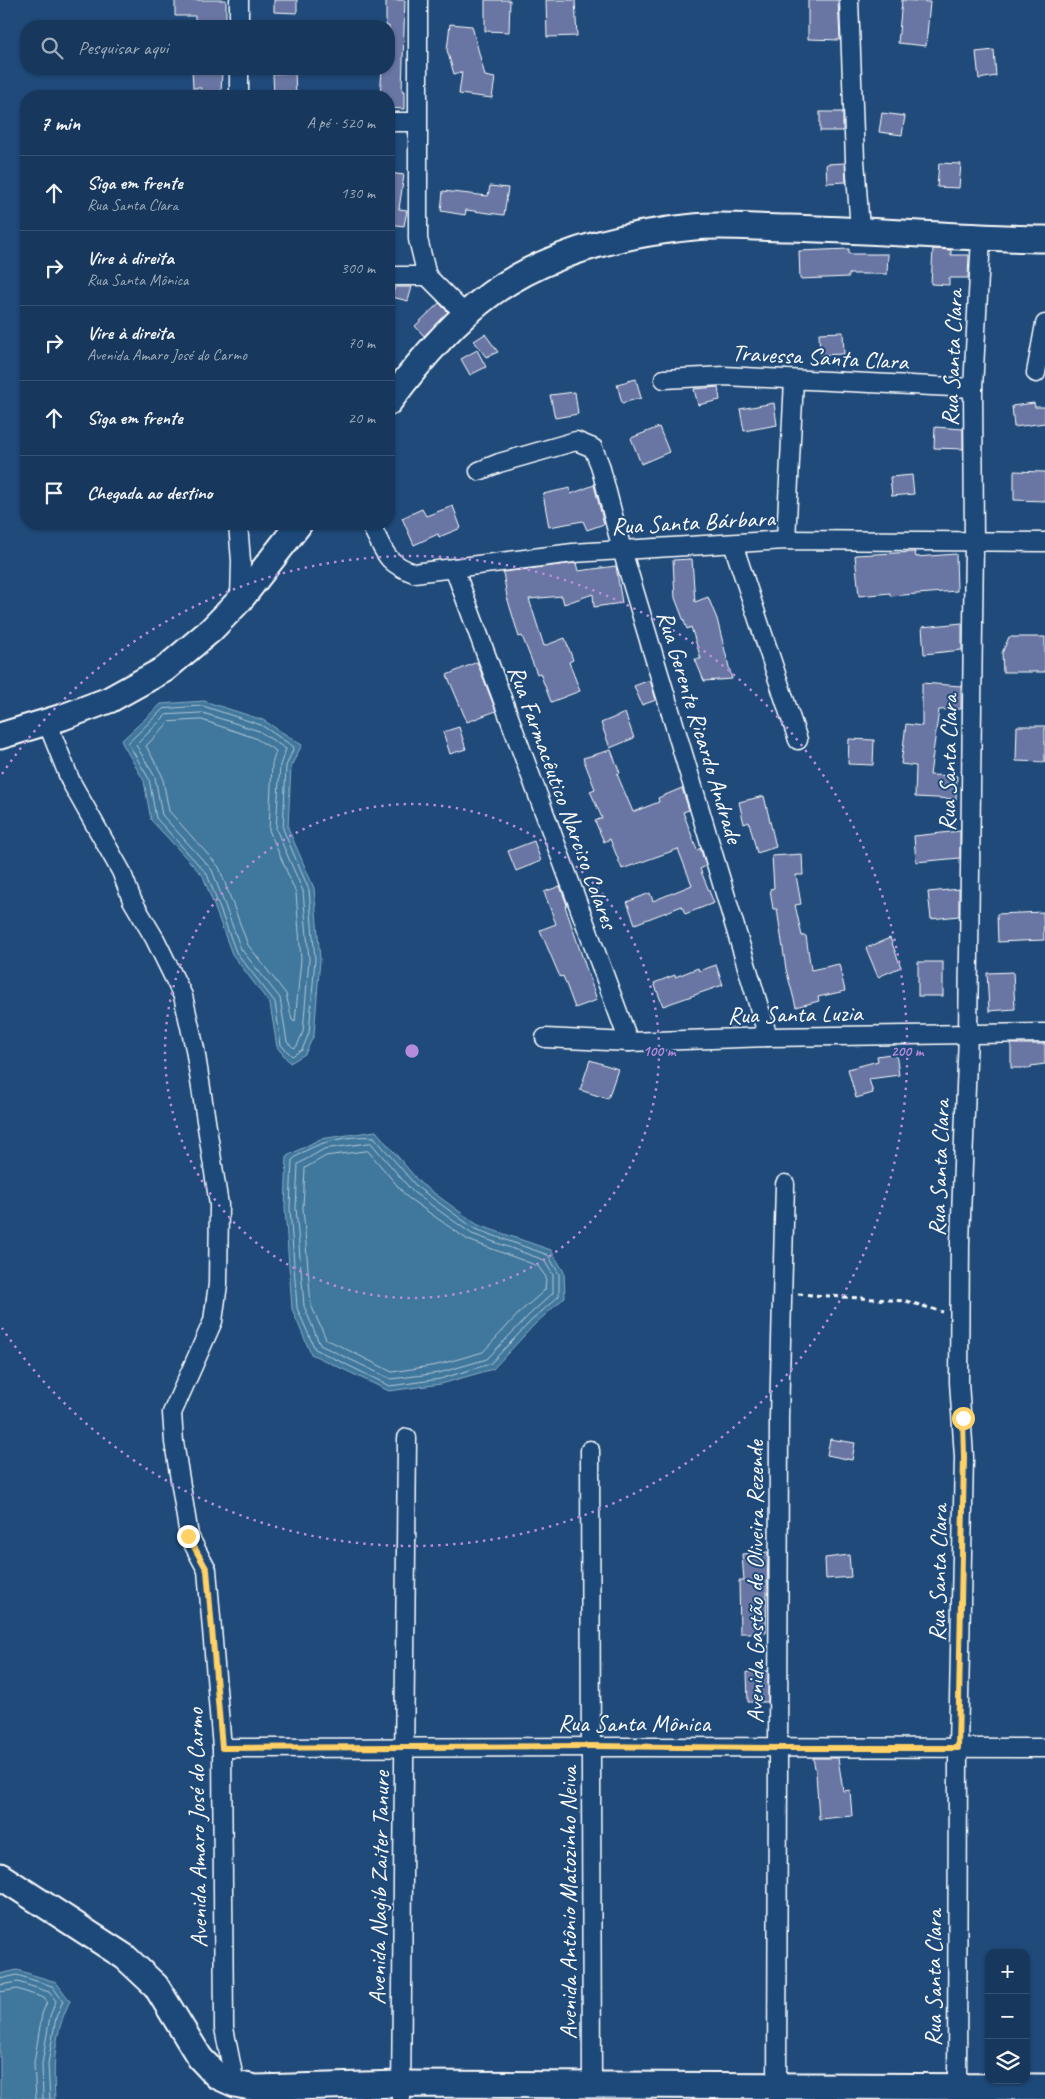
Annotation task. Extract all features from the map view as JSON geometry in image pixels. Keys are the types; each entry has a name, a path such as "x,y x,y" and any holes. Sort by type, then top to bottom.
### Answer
{"main road":[{"path":"395,394 465,314 493,292 532,269 568,253 605,241 696,227 860,230 1045,240"},
{"path":"0,736 109,700 165,669 211,630 240,600 294,530"},
{"path":"0,1876 125,1957 156,1986 200,2058 217,2076 235,2084 256,2088 401,2092 592,2086 777,2093 957,2093 1045,2087"}],"street":[{"path":"239,0 239,20"},
{"path":"418,0 418,239 427,276 465,314"},
{"path":"849,0 855,160 860,230"},
{"path":"239,75 239,90"},
{"path":"395,122 417,122"},
{"name":"Rua Santa Clara","path":"957,2093 958,1748 964,1458 959,1382 960,1242 968,1035 974,543 973,388 981,238"},
{"path":"395,276 427,276"},
{"path":"1036,373 1045,324"},
{"name":"Travessa Santa Clara","path":"664,379 724,376 973,388"},
{"path":"786,540 794,380"},
{"name":"Rua Gerente Ricardo Andrade","path":"478,471 576,440 593,448 600,465 622,550 768,1037"},
{"path":"238,530 241,561 240,600"},
{"name":"Rua Santa Bárbara","path":"373,530 387,557 398,567 414,573 573,553 786,540 974,543 1045,542"},
{"path":"733,544 798,740"},
{"name":"Rua Farmacêutico Narciso Colares","path":"454,568 629,1042"},
{"name":"Avenida Amaro José do Carmo","path":"47,722 72,782 121,872 132,900 155,939 183,996 195,1049 219,1205 218,1284 213,1321 172,1413 174,1442 188,1536 207,1570 222,1748 224,2028 235,2084"},
{"name":"Rua Santa Luzia","path":"545,1038 629,1042 768,1037 1045,1033"},
{"name":"Avenida Gastão de Oliveira Rezende","path":"777,2093 779,1428 785,1184"},
{"name":"Avenida Nagib Zaiter Tanure","path":"401,2092 407,1438"},
{"name":"Avenida Antônio Matozinho Neiva","path":"590,1450 592,2086"},
{"name":"Rua Santa Mônica","path":"222,1748 591,1746 1045,1748"}],"path":[{"path":"782,1294 906,1301 960,1316"}],"water":[{"path":"204,701 263,720 302,745 291,766 288,828 314,888 320,959 314,1035 305,1054 290,1063 277,1047 270,1004 232,954 203,876 151,820 144,781 121,741 161,704"},
{"path":"376,1131 420,1183 478,1225 551,1250 564,1272 565,1297 535,1324 493,1369 441,1384 389,1391 311,1354 292,1309 285,1208 287,1156 320,1139"},
{"path":"17,1970 56,1982 70,2001 61,2025 56,2049 55,2099 0,2099 0,1974"}],"building":[{"path":"175,0 226,0 226,20 195,20 195,16 175,16"},
{"path":"274,0 297,0 297,13 274,12"},
{"path":"386,0 405,0 402,91 404,91 404,109 395,108 395,90 380,90 382,75 395,75 395,20 386,20"},
{"path":"485,0 510,0 509,32 485,31"},
{"path":"546,0 575,0 577,36 547,37"},
{"path":"808,0 838,0 840,40 808,39"},
{"path":"902,0 930,2 926,46 898,43"},
{"path":"450,24 472,26 485,76 495,78 492,98 459,94 462,72 454,74 447,50"},
{"path":"994,50 996,76 979,79 976,52"},
{"path":"192,75 222,75 221,90 193,88"},
{"path":"273,75 295,75 296,90 274,90"},
{"path":"820,112 843,112 843,131 820,131"},
{"path":"882,113 905,116 902,135 879,132"},
{"path":"845,163 846,182 827,183 826,164"},
{"path":"939,163 961,164 959,188 937,187"},
{"path":"395,174 404,175 399,209 407,210 404,226 395,225"},
{"path":"490,186 508,188 504,215 466,210 465,215 441,211 443,191 488,196"},
{"path":"849,249 849,254 888,254 887,274 849,274 849,277 800,279 799,251"},
{"path":"933,249 951,250 951,255 969,255 968,278 949,278 949,285 931,284"},
{"path":"395,287 412,287 408,301 395,298"},
{"path":"439,303 448,312 424,336 415,326"},
{"path":"843,332 844,354 820,355 819,333"},
{"path":"485,334 498,352 486,357 474,341"},
{"path":"477,350 486,367 470,375 461,359"},
{"path":"636,379 641,398 622,403 617,384"},
{"path":"718,387 720,400 698,405 694,389"},
{"path":"575,392 578,414 555,418 550,395"},
{"path":"774,403 777,425 744,431 740,409"},
{"path":"1034,403 1035,407 1045,407 1045,423 1014,427 1012,406"},
{"path":"659,427 669,452 641,464 631,438"},
{"path":"935,427 963,429 963,449 934,448"},
{"path":"1014,471 1045,472 1045,501 1014,500"},
{"path":"912,475 914,494 892,496 890,477"},
{"path":"594,485 604,524 587,530 583,521 549,527 543,494 570,488 571,494"},
{"path":"453,506 461,528 439,537 438,534 414,545 402,518 422,509 426,516"},
{"path":"915,552 916,557 956,554 957,591 890,596 890,593 859,596 855,555"},
{"path":"692,559 695,602 708,597 717,619 732,679 704,681 695,659 701,659 691,627 687,629 675,598 673,560"},
{"path":"576,563 578,571 616,566 622,603 594,607 593,594 564,604 562,596 529,599 544,646 565,638 573,660 569,662 580,691 551,702 540,673 537,674 522,636 519,637 507,597 503,572"},
{"path":"962,623 962,650 924,654 922,627"},
{"path":"1009,637 1045,637 1045,672 1003,672 1002,653"},
{"path":"477,662 496,711 467,722 447,675"},
{"path":"650,680 656,700 642,705 634,686"},
{"path":"922,683 961,686 961,709 939,710 930,775 957,776 956,799 915,797 916,766 901,764 906,724 922,726"},
{"path":"625,713 634,738 610,748 601,723"},
{"path":"1017,726 1045,726 1045,762 1016,761"},
{"path":"459,727 466,749 450,754 443,732"},
{"path":"849,739 874,740 873,765 848,764"},
{"path":"611,750 620,773 617,774 633,812 659,802 658,798 682,788 689,810 683,812 697,850 700,848 706,866 700,869 714,903 685,914 682,906 635,924 627,902 650,893 653,901 692,885 678,849 622,869 610,839 604,842 595,821 602,818 590,791 595,789 583,758"},
{"path":"764,796 776,847 757,853 749,822 744,824 739,802"},
{"path":"960,831 960,858 916,862 914,836"},
{"path":"534,841 541,861 516,871 508,851"},
{"path":"802,854 803,875 796,875 801,904 795,905 802,936 806,936 811,970 839,964 845,991 818,997 819,1001 796,1007 786,969 777,909 773,909 770,889 774,888 772,856"},
{"path":"560,886 597,1000 575,1008 563,976 560,977 540,930 556,924 544,892"},
{"path":"959,889 959,916 931,919 928,892"},
{"path":"1043,912 1044,940 998,942 997,914"},
{"path":"890,938 901,967 878,977 866,948"},
{"path":"918,962 943,962 943,996 918,996"},
{"path":"716,965 723,985 663,1006 654,983 698,968 699,971"},
{"path":"1013,972 1015,1009 989,1011 987,973"},
{"path":"1011,1044 1045,1044 1045,1064 1031,1066 1031,1068 1011,1068"},
{"path":"896,1053 899,1075 869,1079 873,1093 856,1098 848,1069 878,1061 877,1056"},
{"path":"590,1060 618,1069 608,1099 580,1090"},
{"path":"830,1439 855,1443 852,1460 827,1455"},
{"path":"768,1552 766,1633 740,1633 739,1581 744,1581 742,1554"},
{"path":"849,1555 851,1577 826,1579 825,1558"},
{"path":"768,1671 768,1702 748,1702 747,1672"},
{"path":"813,1758 838,1758 843,1791 850,1790 852,1816 819,1819 816,1773"}],"route":[{"path":"188,1536 207,1570 222,1748 591,1746 838,1749 958,1748 964,1458 963,1418"}]}
